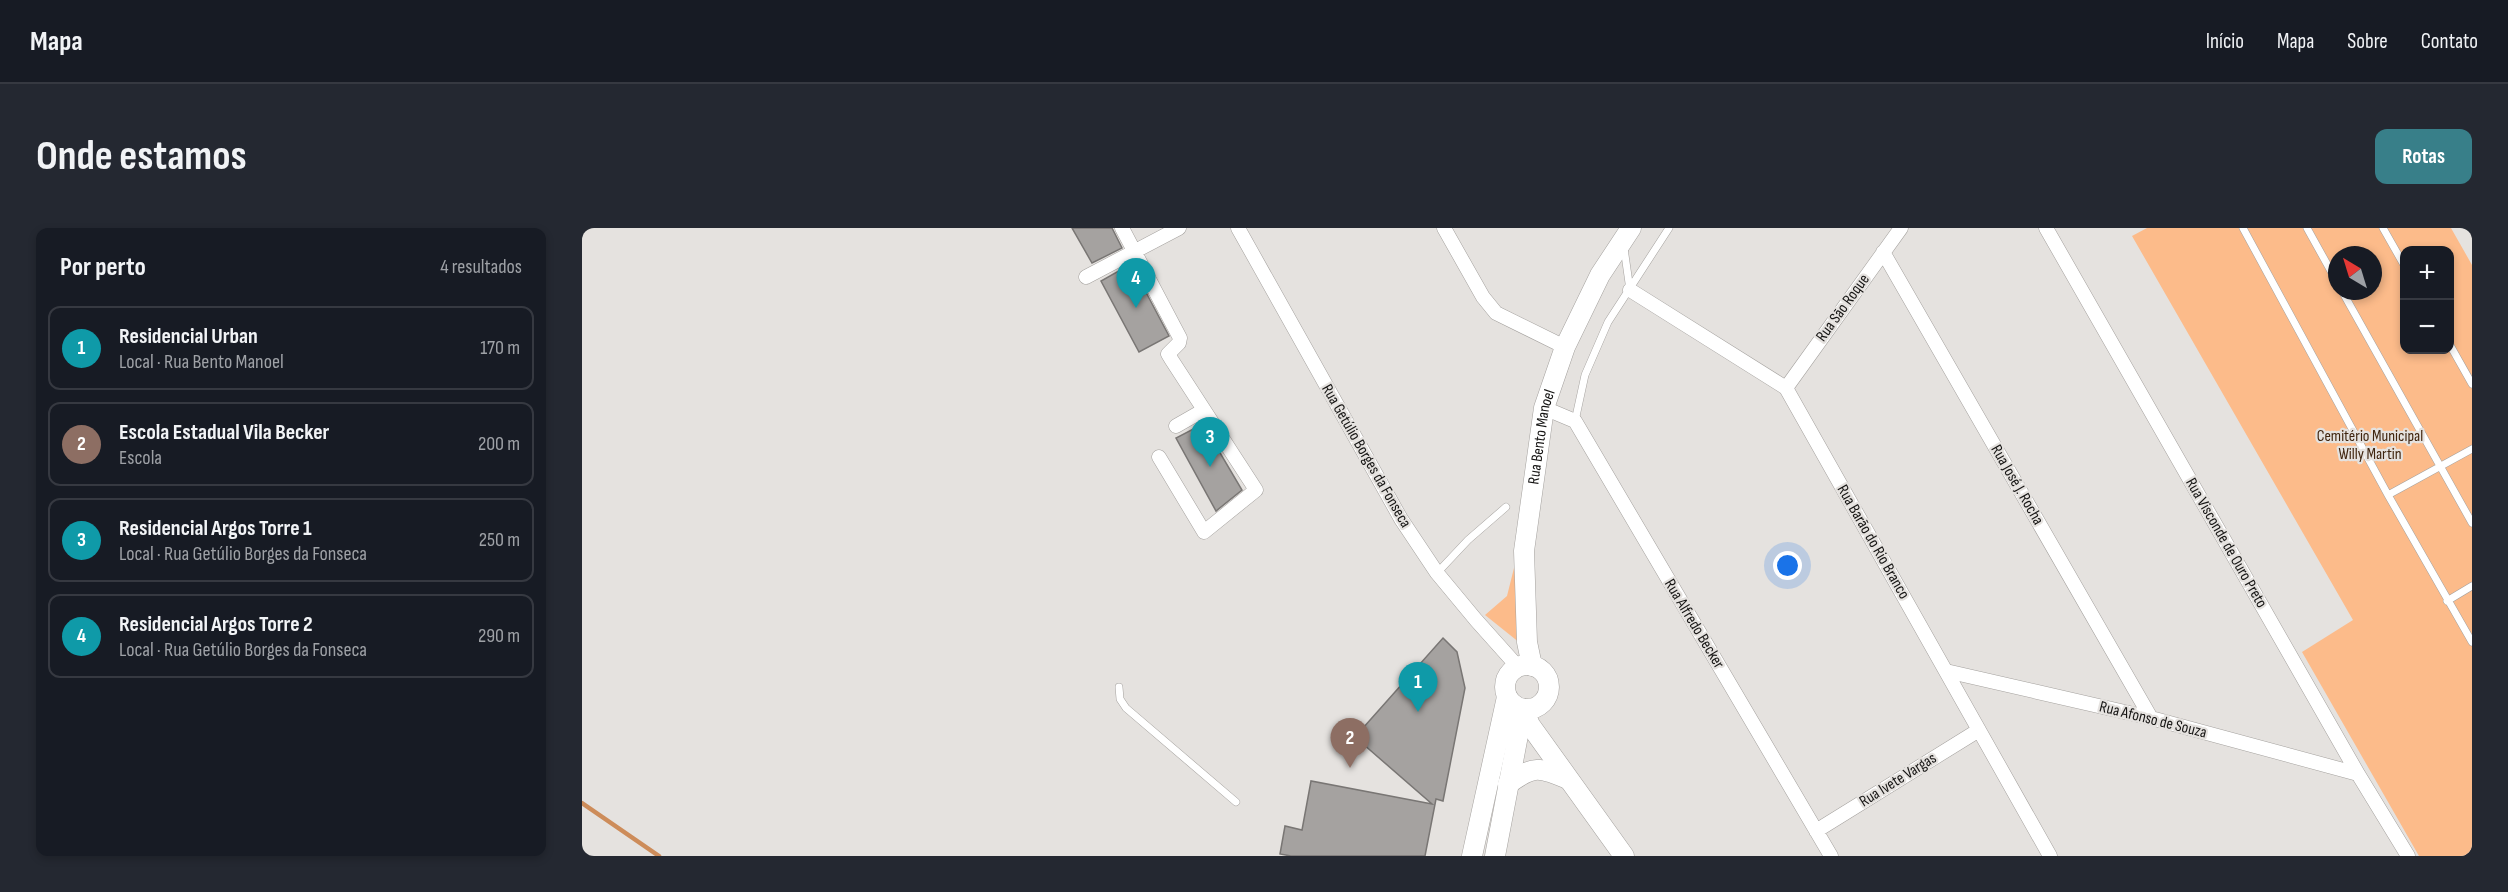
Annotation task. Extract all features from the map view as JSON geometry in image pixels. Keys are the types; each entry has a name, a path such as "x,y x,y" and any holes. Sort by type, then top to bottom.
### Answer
{"main road":[{"name":"Rua Bento Manoel","path":"1525,667 1527,642 1524,551 1544,408 1565,346 1600,274 1627,234"},
{"path":"1473,852 1507,697 1505,683 1507,676 1525,667 1539,669 1548,681 1547,696 1531,707 1516,707 1507,697"},
{"path":"1531,707 1530,725 1624,856"},
{"path":"1495,856 1508,784 1531,707"},
{"path":"1508,784 1526,773 1544,769 1563,773"}],"street":[{"path":"1122,228 1180,338 1168,354 1256,490 1204,532 1160,457"},
{"path":"1086,277 1179,228"},
{"name":"Rua Getúlio Borges da Fonseca","path":"1238,228 1401,519 1437,573 1476,620 1525,667"},
{"path":"1444,228 1483,297 1496,313 1565,346"},
{"name":"Rua São Roque","path":"1786,388 1901,228"},
{"name":"Rua Visconde de Ouro Preto","path":"2046,228 2358,774 2408,856"},
{"name":"Rua José J. Rocha","path":"1883,252 2151,718"},
{"name":"Rua Barão do Rio Branco","path":"1630,290 1786,388 2050,856"},
{"path":"1544,408 1575,421"},
{"path":"1176,426 1204,410"},
{"name":"Rua Alfredo Becker","path":"1575,421 1831,856"},
{"name":"Rua Afonso de Souza","path":"1946,670 2151,718 2358,774"},
{"name":"Rua Ivete Vargas","path":"1816,831 1979,730"}],"lane":[{"path":"1575,421 1585,375 1608,322 1670,228"},
{"path":"2243,228 2388,495 2472,642"},
{"path":"2307,228 2328,266"},
{"path":"2383,228 2400,258"},
{"path":"1627,234 1630,290"},
{"path":"2347,300 2472,523"},
{"path":"2454,352 2472,384"},
{"path":"2388,495 2472,449"},
{"path":"1437,573 1468,540 1506,507"},
{"path":"2447,601 2472,586"},
{"path":"1119,687 1120,699 1126,708 1236,802"}],"green space":[{"name":"Cemitério Municipal Willy Martin","path":"2147,228 2451,228 2472,265 2472,856 2419,856 2302,652 2353,620 2132,236"},
{"path":"1514,568 1520,568 1520,643 1485,615 1507,596"}],"building":[{"path":"1072,228 1112,228 1122,248 1092,263"},
{"path":"1131,264 1169,336 1139,352 1101,281"},
{"path":"1203,424 1242,490 1216,511 1176,438"},
{"path":"1443,638 1457,652 1465,688 1443,801 1436,799 1425,856 1291,856 1280,854 1285,826 1302,830 1311,781 1432,804 1355,737"}],"waterway":[{"path":"582,803 659,856"}],"place":[{"name":"Residencial Argos Torre 2","path":"1136,308"},
{"name":"Residencial Argos Torre 1","path":"1210,467"},
{"name":"Residencial Urban","path":"1418,712"},
{"name":"Escola Estadual Vila Becker","path":"1350,768"}]}
